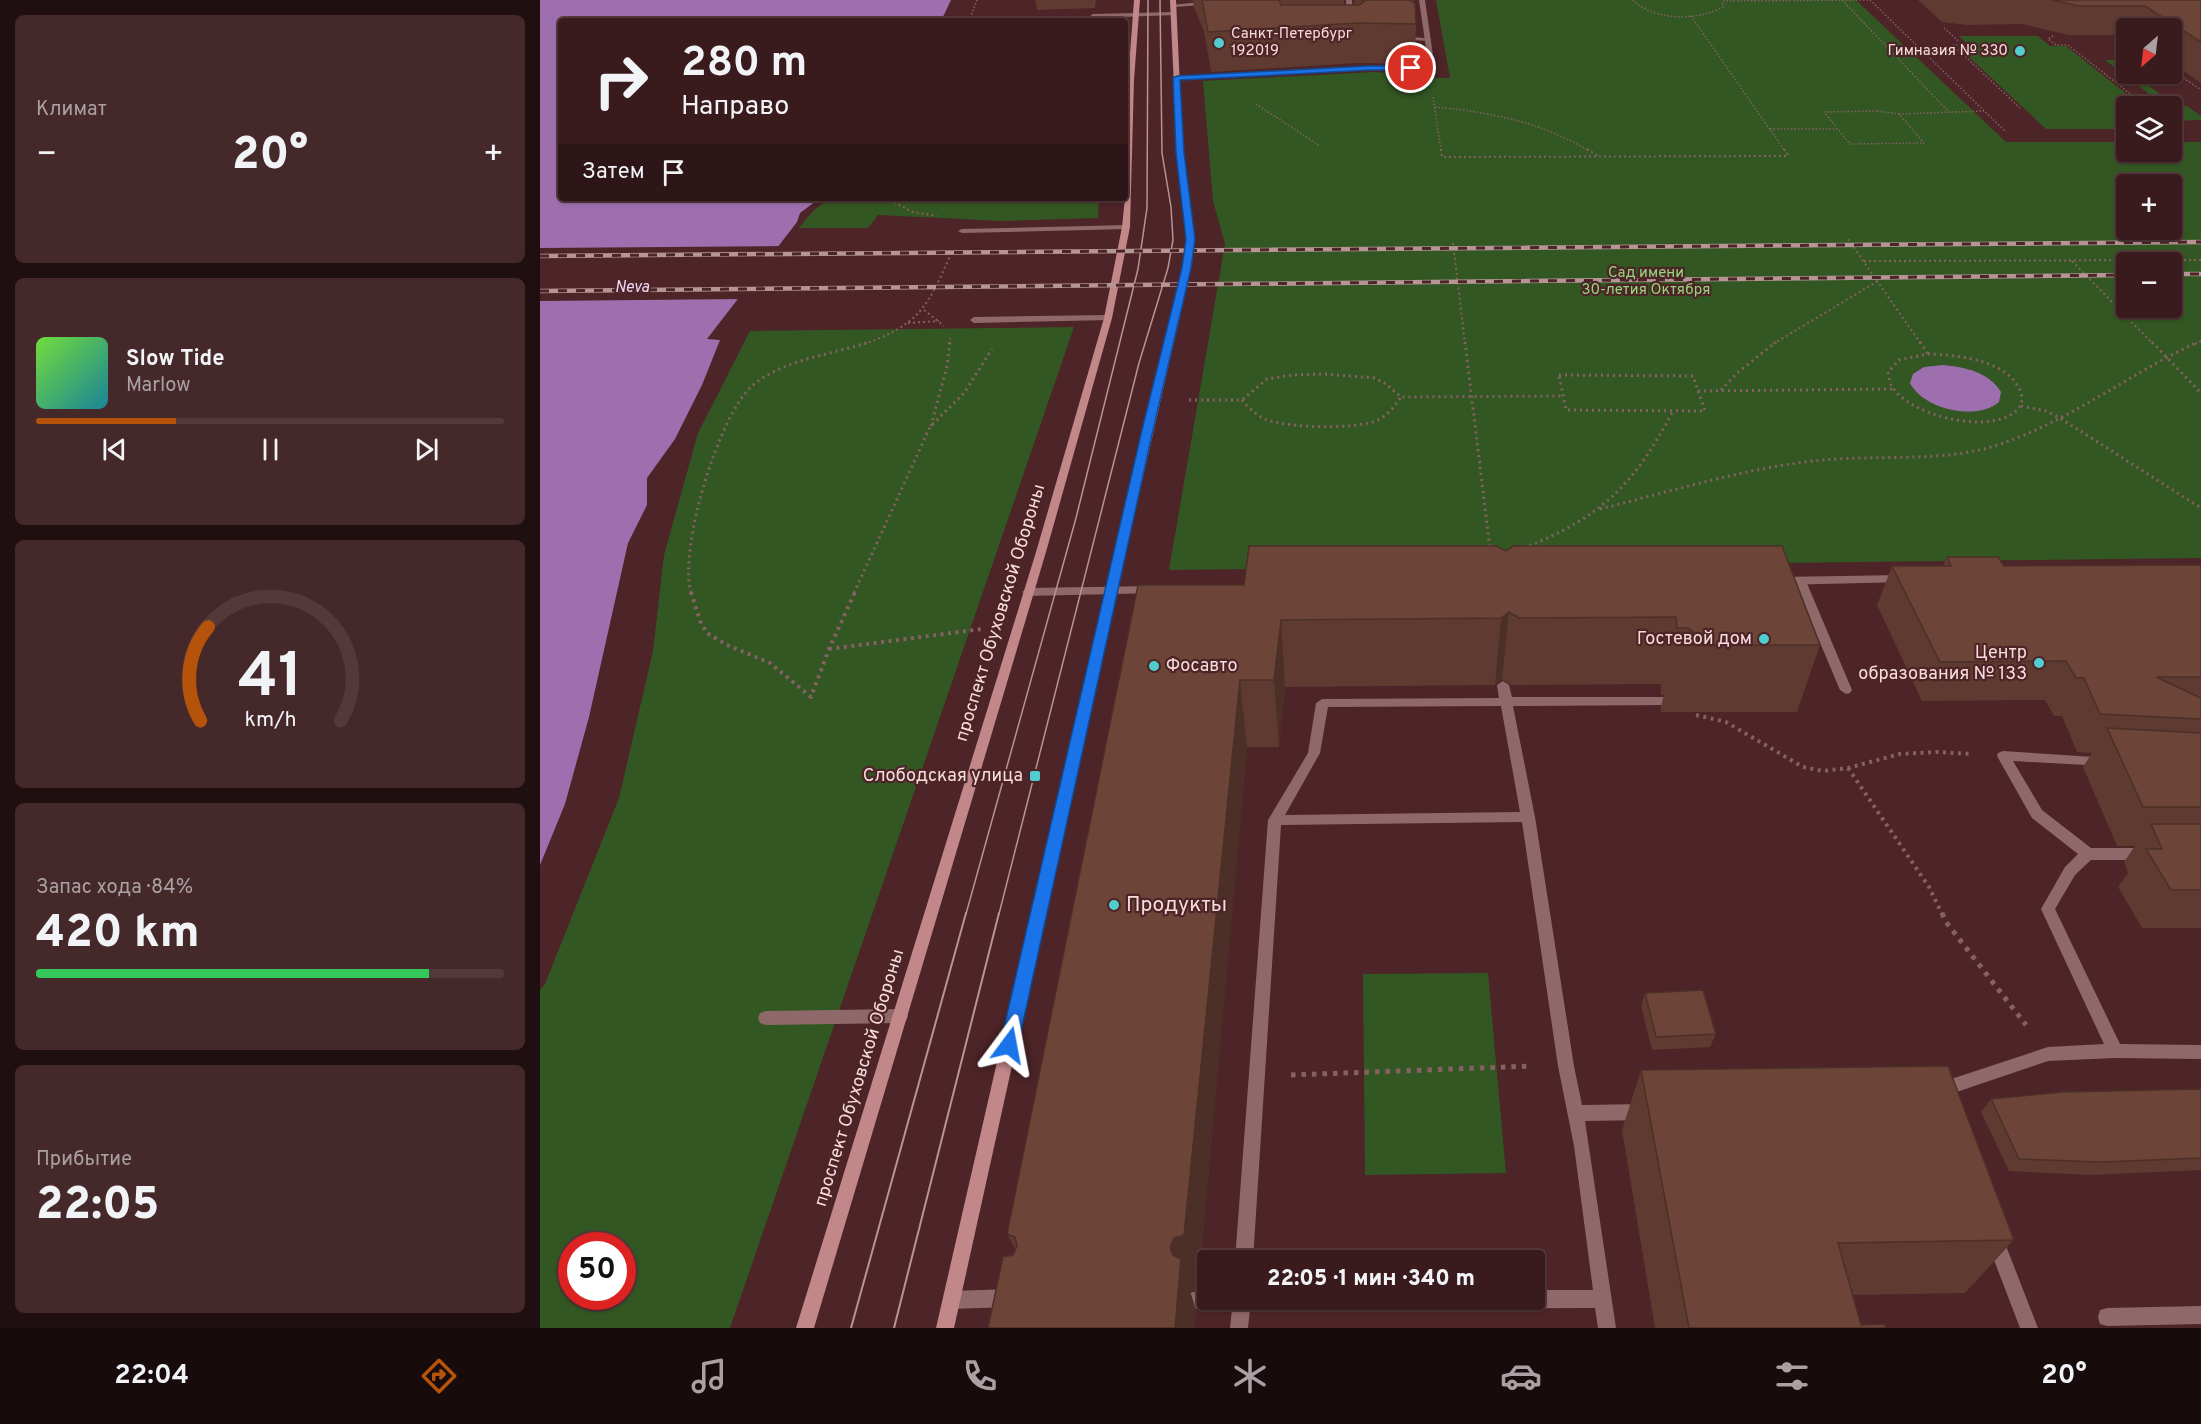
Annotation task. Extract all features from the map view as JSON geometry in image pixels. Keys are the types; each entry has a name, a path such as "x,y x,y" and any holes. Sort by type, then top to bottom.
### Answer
{"main road":[{"name":"проспект Обуховской Обороны","path":"805,1328 1028,592 1108,318 1126,227 1130,182 1131,80 1137,0"},
{"path":"945,1328 1111,591 1187,268 1190,239 1180,153 1174,3"}],"street":[{"path":"1349,0 1351,29"},
{"path":"1177,78 1369,68 1432,69 1422,0"},
{"path":"1174,3 1201,4"},
{"path":"1094,16 1174,14"},
{"path":"1339,20 1350,19"},
{"path":"1414,39 1428,39"},
{"path":"962,231 1126,227"},
{"path":"974,320 1108,318"},
{"path":"1764,581 1921,579"},
{"path":"1800,581 1845,690"},
{"path":"1028,592 1162,590"},
{"path":"1503,685 1528,817 1574,1113 1582,1146 1607,1328"},
{"path":"1245,1250 1275,820 1314,753 1322,704 1670,701"},
{"path":"2003,756 2120,762"},
{"path":"2003,756 2037,814 2088,854 2156,854"},
{"path":"1275,820 1528,817"},
{"path":"2088,854 2070,871 2048,909 2115,1051"},
{"path":"766,1018 900,1016"},
{"path":"1931,1095 2048,1054 2115,1051 2201,1052"},
{"path":"1574,1113 1657,1112"},
{"path":"1987,1221 2029,1328"},
{"path":"952,1300 1033,1298"},
{"path":"1545,1299 1602,1299"},
{"path":"1239,1328 1241,1310"},
{"path":"2107,1317 2201,1315"}],"path":[{"path":"970,18 977,0"},
{"path":"1633,0 1637,5 1650,11 1691,16 1719,10 1724,5 1722,1 1869,0 2006,132"},
{"path":"1843,0 1949,112"},
{"path":"1432,69 1442,157 1788,156 1691,16"},
{"path":"1944,28 1963,45 1953,45 2020,108"},
{"path":"2053,36 2048,39 2056,45 2068,45 2132,95 2144,96"},
{"path":"2182,77 2201,90"},
{"path":"1249,99 1320,146"},
{"path":"1435,107 1476,111 1527,123 1575,141 1599,156"},
{"path":"1899,114 1924,143 1850,144 1824,112 1877,111 1899,114 1984,111"},
{"path":"1770,129 1838,129"},
{"path":"891,201 912,212 937,216 956,224 962,231 924,310 898,329 860,345 779,371 757,380 746,389 737,403 700,492 692,527 688,579 694,606 705,631 730,647 766,661 811,697 829,649 930,428 944,381 951,346 949,330 924,310"},
{"path":"1848,239 1928,354"},
{"path":"1453,243 1492,559"},
{"path":"2072,260 2201,393"},
{"path":"1864,261 2201,260"},
{"path":"1721,390 1737,371 1760,352 1878,281"},
{"path":"907,323 974,320"},
{"path":"930,428 964,393 1012,320"},
{"path":"1600,509 1714,480 1822,460 1964,453 2010,440 2060,418 2166,357 2201,341"},
{"path":"1928,354 1966,357 2001,371 2019,387 2022,395 2020,406 2013,414 2000,419 1964,421 1916,408 1892,389 1888,377 1894,363 1908,357 1928,354"},
{"path":"1185,400 1242,400 1257,385 1271,378 1289,375 1359,375 1375,378 1388,384 1401,397 1563,396"},
{"path":"1559,375 1693,376 1698,391 1705,411 1566,410 1559,375"},
{"path":"1698,391 1892,389"},
{"path":"1242,400 1253,412 1283,424 1361,424 1378,420 1391,411 1401,397"},
{"path":"2020,406 2046,411 2060,418 2109,447 2201,508"},
{"path":"1521,549 1586,521 1620,493 1660,439 1673,411"},
{"path":"829,649 982,629"},
{"path":"1670,701 1683,714 1711,717 1726,722 1803,767 1823,771 1848,768 1900,754 1937,752 2003,756"},
{"path":"1848,768 1929,886 1946,922 2048,1054"},
{"path":"1256,1077 1501,1066"}],"green space":[{"name":"Сад имени 30-летия Октября","path":"1436,0 1856,0 2006,142 2116,142 2116,162 2182,162 2182,142 2201,142 2201,558 1169,570 1225,244 1213,201 1203,81 1374,72 1405,74 1418,78 1450,78"},
{"path":"1959,36 2038,36 2050,46 2066,46 2129,96 2116,96 2116,129 2046,129 1957,46 1969,46"},
{"path":"2105,60 2115,60 2116,68"},
{"path":"2136,84 2146,84 2163,96 2152,96"},
{"path":"2182,106 2187,106 2201,116 2201,120 2182,121"},
{"path":"826,201 1099,201 1098,218 1001,221 878,215 868,228 799,228 812,212"},
{"path":"1074,327 730,1328 540,1328 540,990 545,984 619,798 653,651 664,555 698,433 750,331"},
{"path":"1488,973 1506,1173 1365,1175 1363,974"}],"water":[{"name":"Neva","path":"540,0 951,0 942,18 558,18 558,201 816,201 800,213 797,222 707,339 720,340 702,385 675,439 647,478 647,505 628,543 589,717 565,804 540,865"},
{"path":"1943,365 1967,369 1983,375 2001,392 1999,402 1978,411 1965,411 1951,410 1927,400 1910,383 1913,374 1924,367"}],"pier":[{"path":"782,246 741,299 540,301 540,248"}],"building":[{"path":"1202,0 1279,0 1281,5 1359,5 1364,2 1361,0 1411,0 1415,3 1416,24 1358,23 1208,32"},
{"path":"2052,0 2201,0 2201,42 2182,30 2182,18 2164,18 2145,6 2079,6"},
{"path":"1249,546 1496,546 1506,551 1513,546 1782,546 1820,645 1677,645 1677,640 1688,640 1695,633 1688,628 1677,628 1676,617 1519,618 1509,612 1501,618 1281,620 1274,680 1240,680 1184,1235 1174,1238 1170,1247 1173,1255 1181,1259 1175,1328 988,1328 1003,1257 1013,1255 1017,1246 1015,1237 1007,1234 1138,585 1244,585"},
{"path":"1947,557 1998,557 2004,566 2201,565 2201,677 2156,677 2201,698 2201,719 2100,714 2084,678 2076,678 2066,661 1940,662 1892,566 1951,566"},
{"path":"2107,728 2201,733 2201,807 2143,807"},
{"path":"2151,824 2201,824 2201,890 2171,890 2146,849 2162,849"},
{"path":"1703,990 1716,1034 1656,1037 1645,993"},
{"path":"1948,1066 2014,1240 1838,1243 1861,1325 1884,1324 1886,1328 1689,1328 1641,1070"},
{"path":"2201,1089 2201,1158 2102,1162 2019,1159 1991,1099 2063,1092"}],"tram line":[{"path":"966,914 1076,518 1138,269 1147,208 1148,0"},
{"path":"999,914 1139,363 1168,268 1173,240 1171,207 1162,153 1160,0"},
{"path":"851,1328 966,913"},
{"path":"894,1328 999,913"}],"railway":[{"path":"540,256 2201,242"},
{"path":"2182,274 2201,274"},
{"path":"540,291 2116,275"}],"place":[{"name":"Санкт-Петербург 192019","path":"1219,43"},
{"name":"Гимназия № 330","path":"2020,51"},
{"name":"Гостевой дом","path":"1764,639"},
{"name":"Центр образования № 133","path":"2039,663"},
{"name":"Фосавто","path":"1154,666"},
{"name":"Слободская улица","path":"1035,776"},
{"name":"Продукты","path":"1114,905"}],"route":[{"path":"1009,1045 1148,430 1187,268 1190,239 1180,153 1177,78 1411,68"}]}
